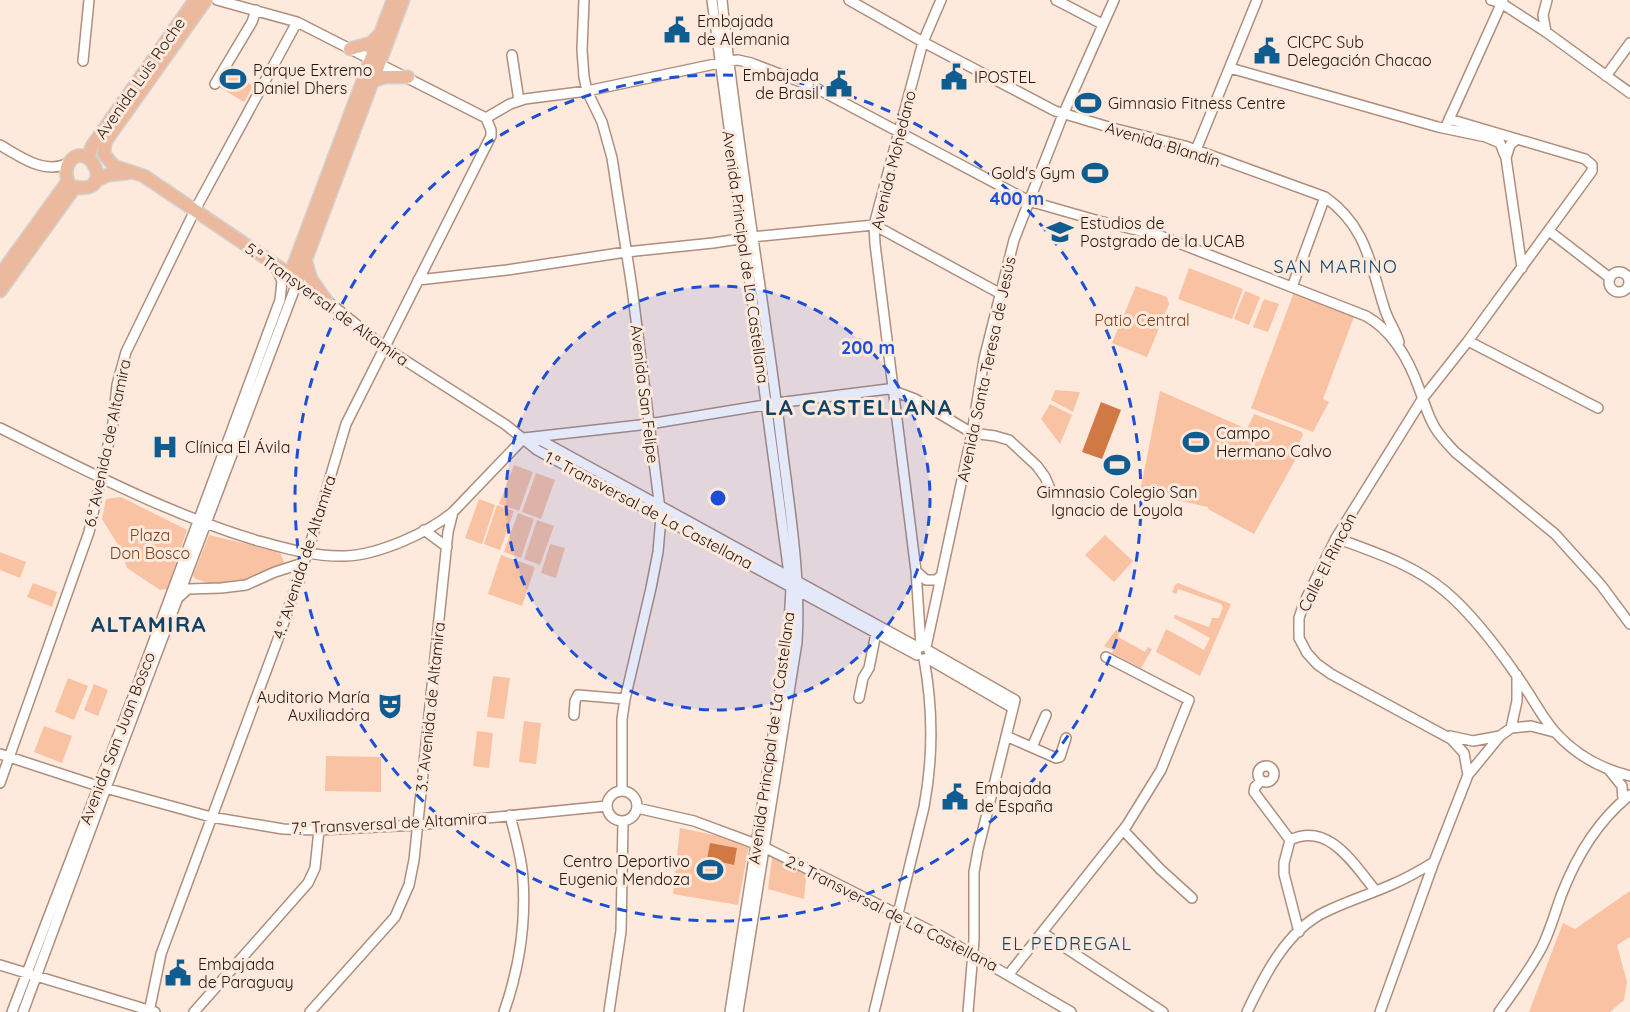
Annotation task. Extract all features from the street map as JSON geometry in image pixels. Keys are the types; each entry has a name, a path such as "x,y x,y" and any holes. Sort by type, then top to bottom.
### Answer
{"main road":[{"name":"Avenida Luis Roche","path":"88,158 92,146 195,0"},
{"name":"Avenida Luis Roche","path":"108,138 206,0"},
{"name":"Avenida San Juan Bosco","path":"302,256 373,81 380,34 393,0"},
{"name":"Avenida San Juan Bosco","path":"294,281 375,61 403,0"},
{"path":"350,49 371,43 380,34"},
{"path":"373,81 385,77 408,77"},
{"name":"5.ª Transversal de Altamira","path":"108,138 104,149 107,159 114,166 144,176 244,245 270,260 294,281"},
{"name":"Avenida Luis Roche","path":"69,163 76,157 88,158 97,169 95,181"},
{"path":"0,275 68,181 66,170 69,163"},
{"path":"0,291 75,187 89,187 95,181 108,175 129,172"},
{"path":"270,260 288,262 302,256 311,279 327,300"}],"street":[{"path":"83,61 89,0"},
{"path":"183,0 184,17"},
{"path":"217,0 297,22 486,118 519,101 587,91 724,62 738,60 751,63 814,87 1029,201 1158,236 1292,287 1378,323 1402,353 1432,423 1455,452 1554,534 1601,585 1630,624"},
{"name":"Avenida San Felipe","path":"584,0 582,50 587,91 602,122 608,141 626,252 661,517 658,552 622,719 621,791"},
{"name":"Avenida Principal de La Castellana","path":"712,0 724,62 766,405 794,584"},
{"name":"Avenida Principal de La Castellana","path":"722,0 724,62"},
{"name":"Avenida Blandín","path":"849,0 923,42 1064,114 1196,150 1325,197 1348,217 1362,238 1385,310 1402,353"},
{"name":"Avenida Mohedano","path":"874,1012 930,774 930,707 916,570 874,225 923,42 941,0"},
{"path":"1056,0 1102,24"},
{"name":"Avenida Santa Teresa de Jesús","path":"923,652 972,433 984,359 1014,240 1064,114 1114,0"},
{"path":"1196,150 1257,0"},
{"path":"1546,32 1544,15 1547,0"},
{"path":"1447,124 1498,1 1546,32 1630,93"},
{"path":"215,84 246,32 256,10"},
{"name":"6.ª Avenida de Altamira","path":"0,783 5,755 90,532 113,423 117,385 126,352 195,210 297,22"},
{"path":"1606,76 1630,43"},
{"path":"512,55 519,101"},
{"path":"1230,68 1447,124 1517,139"},
{"name":"4.ª Avenida de Altamira","path":"151,1011 160,954 281,631 346,424 490,136 491,130 486,118"},
{"path":"1447,124 1497,141 1502,146 1506,158 1522,268"},
{"path":"1506,158 1510,145 1517,139"},
{"name":"Calle El Rincón","path":"1500,736 1480,741 1466,741 1446,735 1330,674 1306,653 1299,638 1299,618 1336,538 1423,398 1590,176 1592,165 1585,159 1517,139"},
{"path":"0,145 44,168 69,163"},
{"path":"1292,287 1325,197"},
{"path":"418,280 747,237 874,225 1001,294"},
{"path":"1549,231 1610,278"},
{"name":"Avenida Principal de La Castellana","path":"738,1012 794,584 777,404 747,237"},
{"name":"Avenida San Juan Bosco","path":"102,787 177,600 283,292 281,277 270,260"},
{"path":"1627,271 1629,288 1620,292 1614,291 1609,284 1610,278 1617,273 1627,271"},
{"name":"Avenida San Juan Bosco","path":"23,1012 32,975 202,523 288,304 294,281"},
{"name":"5.ª Transversal de Altamira","path":"294,281 327,300 384,347 524,438"},
{"path":"288,304 295,297 307,292 327,300"},
{"path":"1378,323 1385,310"},
{"path":"1468,341 1598,408"},
{"path":"1,430 202,523 306,554 346,556 375,551 424,530 453,512 524,438 649,424 881,389 915,399 972,433 1003,438 1015,444 1037,466 1051,491"},
{"path":"569,432 564,438 563,446 570,456"},
{"name":"1.ª Transversal de La Castellana","path":"524,438 542,441 570,456 876,633 923,652"},
{"name":"1.ª Transversal de La Castellana","path":"524,438 537,450 661,517 923,652 1014,704 1006,736"},
{"name":"3.ª Avenida de Altamira","path":"310,1012 380,935 402,904 409,885 414,860 447,547 453,512"},
{"path":"424,530 447,547"},
{"path":"1336,538 1423,574 1465,612 1517,675 1554,732 1577,752 1608,770 1630,776"},
{"path":"177,600 188,590 246,585 303,563"},
{"path":"916,570 926,580 936,580 941,576"},
{"path":"859,698 876,633"},
{"path":"1009,974 1124,831 1161,770 1189,700 1106,657"},
{"path":"1511,728 1517,701 1517,675"},
{"path":"574,715 578,695 625,699"},
{"path":"1032,747 1046,715"},
{"path":"1380,1012 1468,775 1500,736 1511,728 1531,726 1554,732"},
{"name":"Calle El Rincón","path":"1446,735 1464,753 1468,775"},
{"path":"968,1012 973,954 974,872 1006,736 1056,758 1060,757 1066,738"},
{"name":"7.ª Transversal de Altamira","path":"5,755 102,787 211,817 283,829 320,830 417,825 607,806"},
{"path":"1499,1012 1533,963 1543,944 1573,868 1586,844 1604,820 1627,797 1622,786 1608,770"},
{"path":"1261,781 1254,792 1290,840"},
{"path":"621,791 632,795 637,808 633,817 623,821 612,817 607,806 610,797 621,791"},
{"name":"2.ª Transversal de La Castellana","path":"637,808 694,822 760,846 973,954 1071,1012"},
{"path":"504,1012 516,970 523,928 523,877 510,815"},
{"path":"609,1012 621,931 623,821"},
{"path":"194,1012 308,883 315,868 320,830"},
{"path":"1124,831 1160,869 1192,898"},
{"path":"1290,840 1309,833 1329,839 1376,891"},
{"path":"1290,840 1284,863 1284,874 1299,932"},
{"name":"Avenida Principal de La Castellana","path":"730,1012 760,846"},
{"path":"1247,1012 1262,981 1289,942 1299,932 1324,912 1396,883 1434,862"},
{"path":"1043,933 1163,1012"},
{"path":"0,965 151,1011"},
{"name":"Avenida San Juan Bosco","path":"12,1012 32,975"}],"green space":[{"name":"Parque Extremo Daniel Dhers","path":"229,71 253,86 244,102 219,87"},
{"path":"1189,268 1243,289 1232,319 1178,299"},
{"name":"Patio Central","path":"1136,286 1167,297 1169,304 1147,357 1112,343"},
{"path":"1245,291 1260,297 1249,325 1234,319"},
{"path":"1294,292 1355,314 1323,399 1329,402 1313,432 1251,408"},
{"path":"1264,299 1279,304 1268,332 1253,327"},
{"path":"1055,390 1080,392 1073,412 1051,400"},
{"path":"1160,391 1247,429 1254,414 1302,432 1303,435 1293,455 1297,457 1254,534 1208,507 1140,492"},
{"path":"1050,404 1072,415 1060,444 1041,419"},
{"path":"514,465 533,472 519,511 499,504"},
{"path":"536,473 555,480 541,519 522,512"},
{"name":"Plaza Don Bosco","path":"121,497 187,530 167,589 160,590 127,568 120,548 102,519 106,499"},
{"path":"479,499 495,505 482,544 465,538"},
{"path":"497,505 514,511 500,550 484,544"},
{"path":"518,513 534,519 521,558 504,552"},
{"path":"537,520 554,526 540,565 524,559"},
{"path":"209,535 280,552 285,565 244,582 217,586 196,579 193,576"},
{"path":"1105,535 1133,561 1114,582 1085,555"},
{"path":"550,544 565,548 556,578 541,573"},
{"path":"0,552 26,562 20,578 0,570"},
{"path":"501,555 535,567 522,606 488,594"},
{"path":"33,583 57,592 52,607 27,597"},
{"path":"1178,583 1231,604 1200,676 1156,652 1166,629 1204,650 1210,638 1174,618 1175,615 1209,627 1212,618 1219,618 1223,607 1221,604 1178,589 1176,594 1172,592"},
{"path":"1116,630 1120,632 1118,637 1145,652 1148,647 1152,649 1141,668 1112,653 1113,650 1104,646"},
{"path":"493,676 510,678 504,719 487,717"},
{"path":"68,678 88,686 74,720 55,712"},
{"path":"94,684 108,690 98,716 84,710"},
{"path":"524,721 541,723 536,764 519,762"},
{"path":"44,726 72,736 62,763 34,752"},
{"path":"477,731 493,733 489,768 473,766"},
{"path":"326,756 381,757 381,792 325,791"},
{"name":"Centro Deportivo Eugenio Mendoza","path":"680,828 749,845 738,905 673,894"},
{"path":"772,858 807,868 804,899 768,889"},
{"path":"1630,891 1630,937 1617,945 1627,982 1624,1000 1610,1012 1529,1012 1563,923 1575,929"}],"shaded area":[{"path":"1101,402 1121,410 1102,459 1082,452"},
{"path":"710,843 737,848 734,865 707,859"}],"place":[{"name":"Embajada de Alemania","path":"677,30"},
{"name":"CICPC Sub Delegación Chacao","path":"1267,51"},
{"name":"IPOSTEL","path":"954,77"},
{"name":"Parque Extremo Daniel Dhers","path":"233,79"},
{"name":"Embajada de Brasil","path":"839,84"},
{"name":"Gimnasio Fitness Centre","path":"1088,103"},
{"name":"Gold's Gym","path":"1095,173"},
{"name":"Estudios de Postgrado de la UCAB","path":"1060,232"},
{"name":"Campo Hermano Calvo","path":"1196,442"},
{"name":"Clínica El Ávila","path":"165,447"},
{"name":"Gimnasio Colegio San Ignacio de Loyola","path":"1117,465"},
{"name":"Auditorio María Auxiliadora","path":"390,706"},
{"name":"Embajada de España","path":"955,797"},
{"name":"Centro Deportivo Eugenio Mendoza","path":"710,870"},
{"name":"Embajada de Paraguay","path":"178,973"}],"district":[{"name":"SAN MARINO","path":"1336,266"},
{"name":"LA CASTELLANA","path":"859,407"},
{"name":"ALTAMIRA","path":"149,624"},
{"name":"EL PEDREGAL","path":"1067,943"}]}
